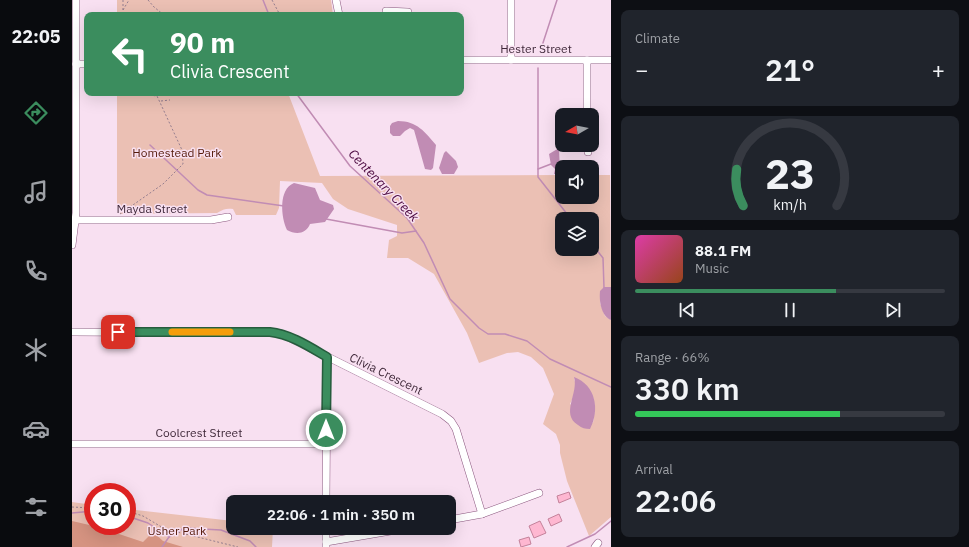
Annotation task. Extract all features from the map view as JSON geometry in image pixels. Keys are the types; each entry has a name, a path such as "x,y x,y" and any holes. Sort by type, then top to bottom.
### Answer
{"street":[{"path":"72,245 76,220 74,133 76,0"},
{"path":"336,0 338,12"},
{"path":"511,0 511,60"},
{"name":"Hester Street","path":"464,60 611,60"},
{"path":"587,60 588,108"},
{"path":"76,64 84,64"},
{"name":"Mayda Street","path":"76,220 211,220 228,217"},
{"name":"Clivia Crescent","path":"72,332 275,333 288,337 450,420 460,440 482,514"},
{"path":"326,495 327,357"},
{"name":"Coolcrest Street","path":"72,444 326,444"},
{"path":"456,519 482,514 539,493"},
{"path":"326,544 372,535"}],"path":[{"path":"123,0 123,10"},
{"path":"123,10 129,0"},
{"path":"148,0 160,12"},
{"path":"272,0 278,12"},
{"path":"120,214 163,184 183,164 182,150 157,96"},
{"path":"160,101 170,100"},
{"path":"72,507 84,508"},
{"path":"136,514 183,534 238,547"}],"green space":[{"path":"117,0 331,0 333,12 117,12"},
{"name":"Homestead Park","path":"117,96 289,96 320,176 555,175 555,204 599,204 599,175 610,175 611,287 606,287 600,303 605,316 611,320 611,517 589,536 567,481 560,453 560,445 556,434 543,424 554,394 543,368 531,357 518,352 507,353 479,363 467,333 434,274 408,258 387,258 389,240 397,236 397,225 348,209 333,199 322,183 280,181 279,208 276,215 236,215 233,209 223,210 217,213 117,214","holes":["574,378 586,387 593,397 594,402 595,408 593,423 570,404 575,391"]},
{"name":"Usher Park","path":"72,502 84,504 84,535 136,535 136,510 226,520 226,535 273,535 272,547 72,547"}],"shaded area":[{"path":"405,121 420,128 436,145 433,168 431,170 425,169 414,130 410,128 400,136 393,136 390,133 390,126 392,123"},
{"path":"555,150 555,152 559,152 559,160 555,160 555,169 551,165 549,154"},
{"path":"446,151 456,161 458,167 454,174 442,174 439,168"},
{"path":"294,183 315,188 320,200 333,205 334,209 325,222 310,224 306,230 300,233 294,233 287,230 282,211 285,191"},
{"path":"604,287 611,287 611,320 605,315 600,304 600,291"},
{"path":"574,377 587,386 594,399 595,414 590,429 578,425 570,415 575,383"},
{"path":"72,521 84,524 84,535 122,535 143,542 153,532 163,541 183,547 72,547"}],"building":[{"path":"569,492 571,498 559,503 557,496"},
{"path":"559,514 562,521 551,526 548,519"},
{"path":"540,521 546,533 534,538 529,526"},
{"path":"529,537 531,544 521,547 519,540"}],"waterway":[{"name":"Centenary Creek","path":"263,0 268,12"},
{"path":"540,52 557,0"},
{"path":"538,68 538,177 566,212"},
{"name":"Centenary Creek","path":"298,96 350,166 407,218 424,243 450,299 479,328 488,334 505,334 527,341 550,359 611,387"},
{"path":"150,145 198,190 207,195 284,206"},
{"path":"538,169 551,164"},
{"path":"326,219 402,233 416,231"},
{"path":"599,253 603,258 604,288"},
{"path":"72,513 84,512"},
{"path":"136,519 148,523 169,537"},
{"path":"567,547 595,534 611,521"},
{"path":"162,547 169,537 184,528 221,530 250,541 256,547"}],"slow traffic":[{"path":"172,332 230,332"}],"route":[{"path":"118,332 280,333 327,357 326,430"}]}
